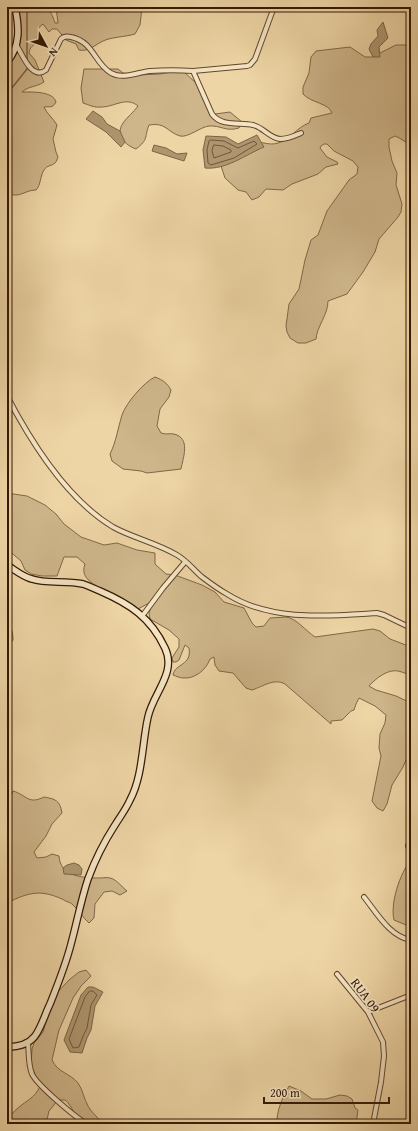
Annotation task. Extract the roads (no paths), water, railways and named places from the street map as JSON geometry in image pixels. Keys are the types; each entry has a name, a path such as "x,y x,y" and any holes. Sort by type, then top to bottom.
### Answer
{"street":[{"path":"7,62 17,46 18,34 15,7"},
{"path":"17,46 29,67 34,71 40,72 46,70 60,39 67,36 82,41 90,47 106,69 116,76 127,76 149,71 193,71 247,66 250,65 255,59 274,7"},
{"path":"193,71 212,114 216,119 236,124 254,125 279,139 292,137 301,133"},
{"path":"7,396 16,415 30,436 76,497 101,519 115,528 177,555 203,577 228,595 253,608 268,612 321,615 378,613 411,628"},
{"path":"143,616 163,588 185,562"},
{"path":"7,565 22,575 39,581 83,584 112,596 135,609 143,616 159,636 166,650 169,661 168,669 151,705 142,757 134,791 102,847 88,879 71,945 58,984 40,1027 35,1036 28,1043 19,1046 7,1047"},
{"path":"408,846 411,836"},
{"path":"364,897 396,934 404,939 411,940"},
{"name":"RUA 09","path":"337,974 368,1012 383,1042 384,1048 381,1082 373,1124"},
{"path":"368,1012 411,995"},
{"path":"28,1043 33,1075 62,1104 87,1124"}],"water":[{"path":"383,22 388,38 379,47 380,57 373,57 369,49 371,44 378,36 377,30"},
{"path":"93,111 102,117 107,124 120,131 125,142 121,147 106,132 86,119"},
{"path":"257,135 264,147 220,167 205,168 203,150 206,136 226,137 238,144"},
{"path":"154,145 166,148 177,154 187,153 184,161 152,151"},
{"path":"74,863 79,865 82,869 81,875 64,874 63,868"},
{"path":"88,987 93,987 103,992 95,1006 91,1030 82,1053 70,1052 64,1040 81,995"}],"waterway":[{"path":"27,7 27,61"},
{"path":"7,94 27,67"}]}
